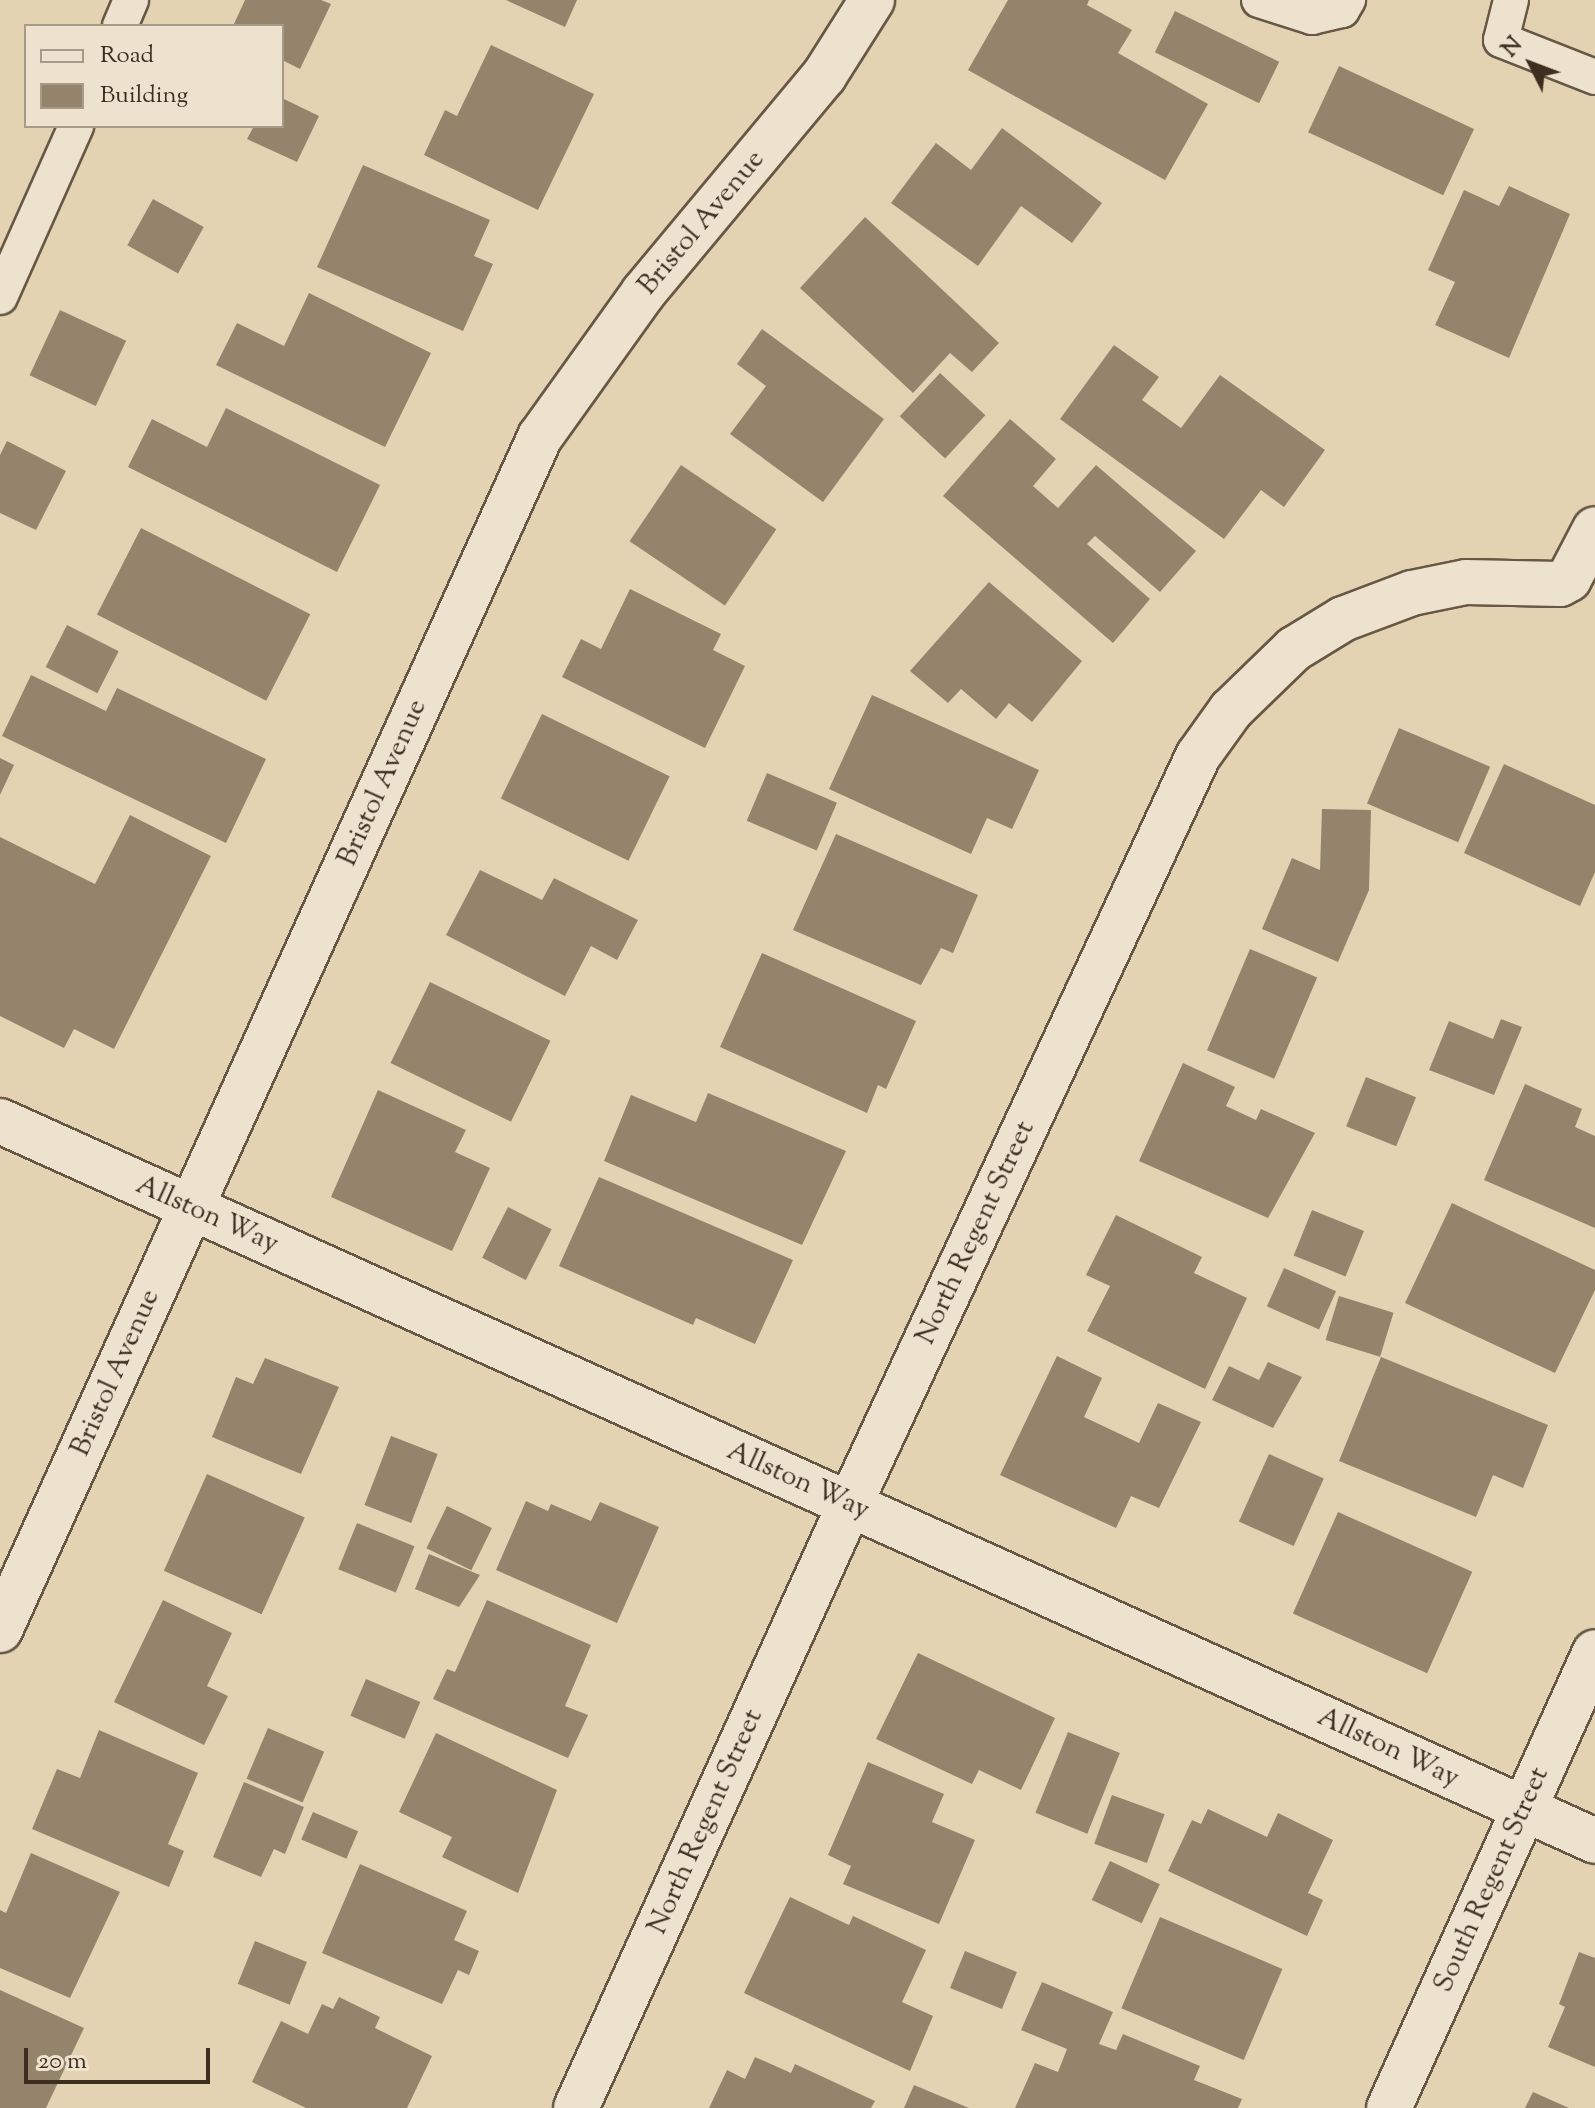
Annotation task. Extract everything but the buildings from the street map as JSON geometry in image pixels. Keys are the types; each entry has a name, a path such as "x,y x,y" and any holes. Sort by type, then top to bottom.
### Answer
{"street":[{"name":"Bristol Avenue","path":"0,1630 540,437 643,293 824,76 872,0"},
{"path":"1582,586 1595,529"},
{"name":"North Regent Street","path":"576,2108 850,1504 1198,756 1231,710 1294,649 1343,619 1412,593 1466,582 1582,586"},
{"name":"Allston Way","path":"0,1121 1595,1841"},
{"name":"South Regent Street","path":"1389,2108 1595,1652"}],"lane":[{"path":"121,24 131,0"},
{"path":"1259,0 1312,17 1342,10 1348,0"},
{"path":"1511,0 1501,40 1595,77"},
{"path":"0,297 75,128"}]}
